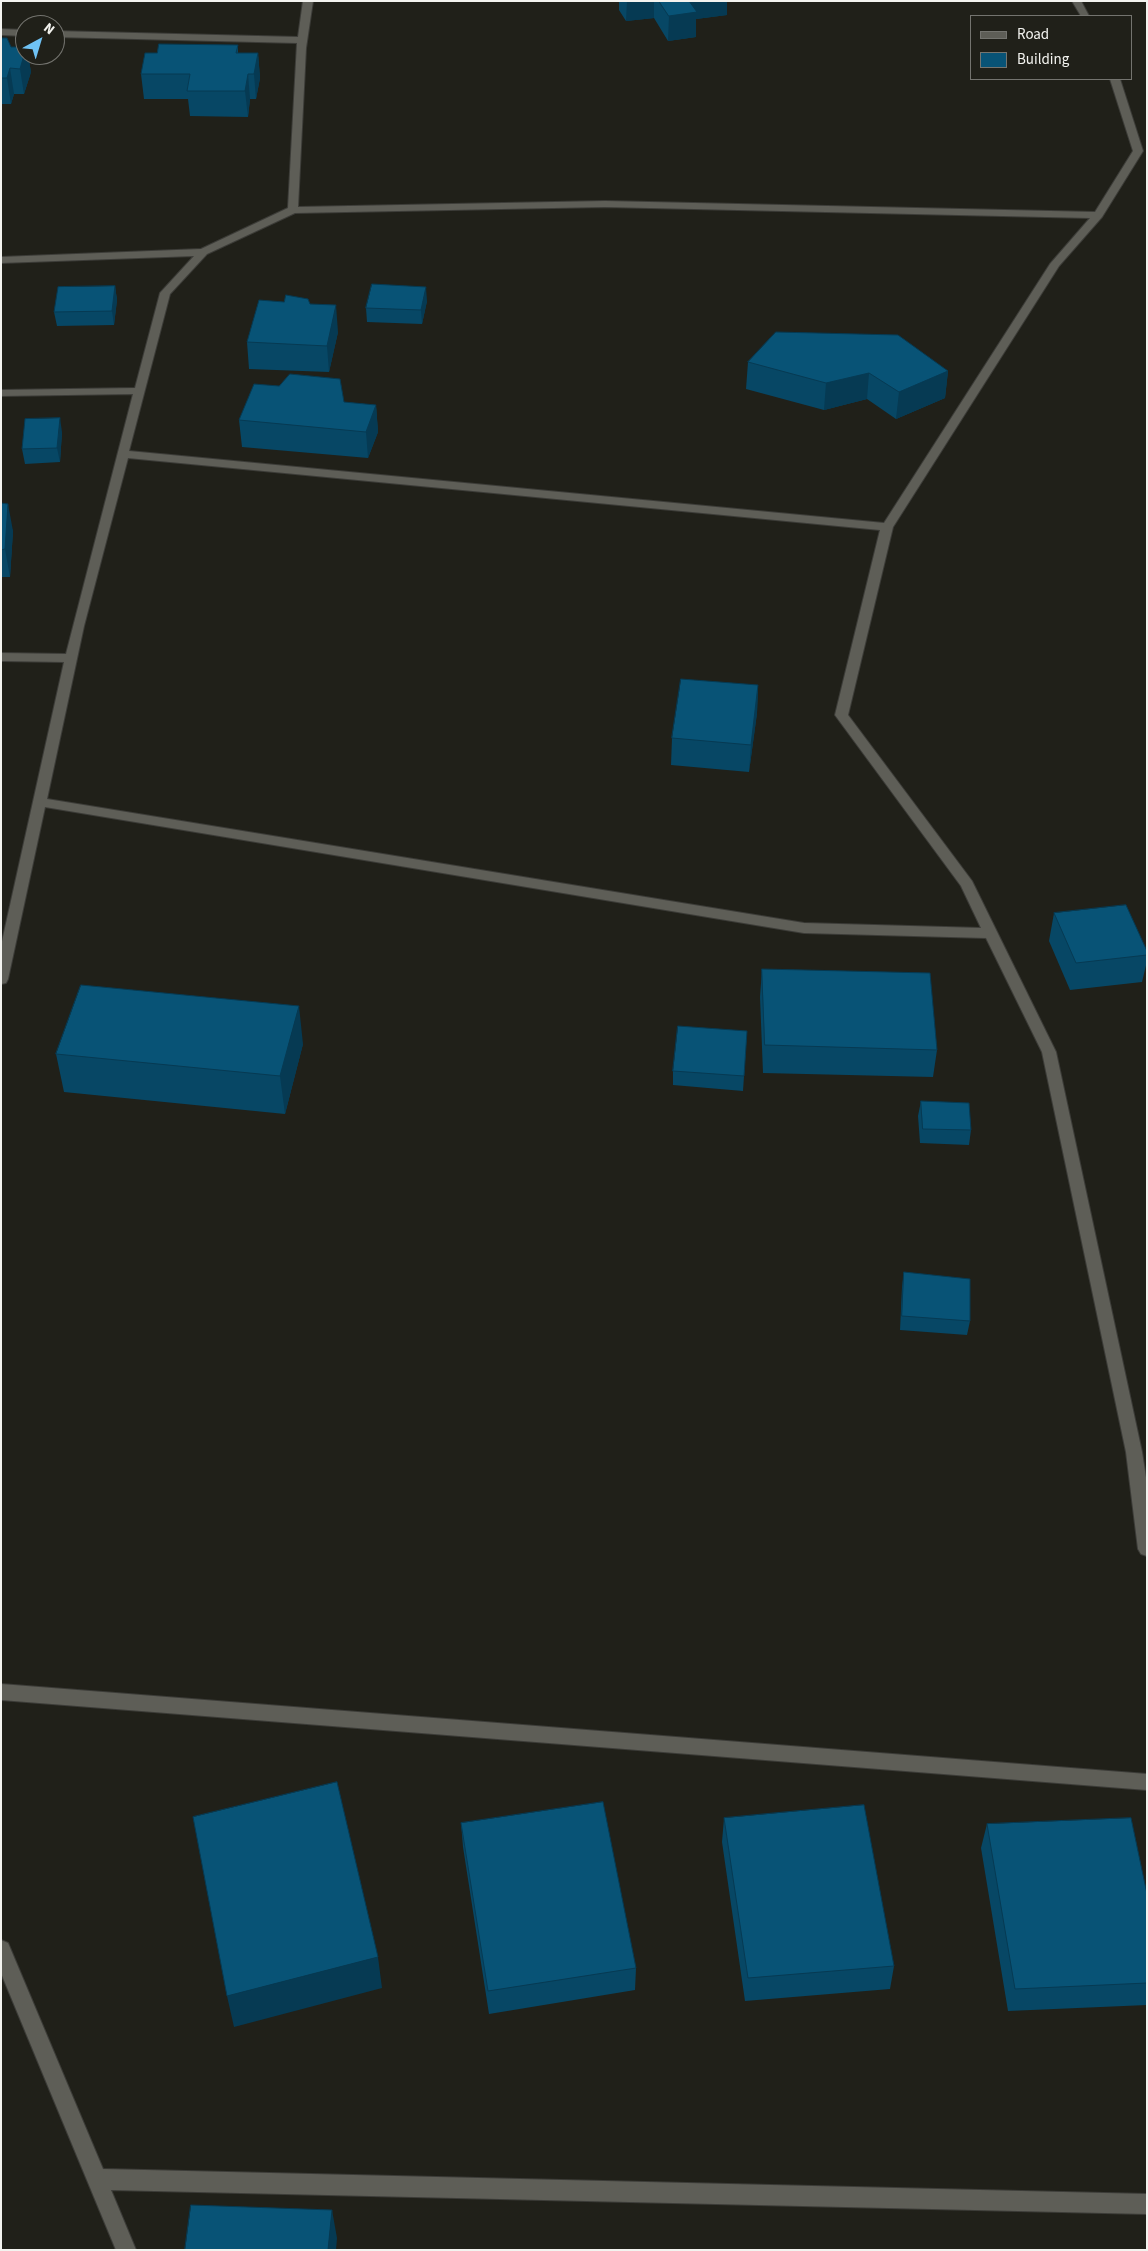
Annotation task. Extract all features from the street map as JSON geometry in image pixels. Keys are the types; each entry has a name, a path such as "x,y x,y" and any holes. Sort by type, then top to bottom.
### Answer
{"street":[{"path":"293,210 302,40 308,1"},
{"path":"1076,1 1084,15"},
{"path":"1,32 15,33"},
{"path":"65,34 302,40"},
{"path":"1115,80 1138,151 1098,215 1055,264 887,527 841,715 967,884 1049,1052 1134,1452 1147,1549"},
{"path":"1,979 7,930 40,802 71,658 165,293 203,252 293,210 604,204 1098,215"},
{"path":"1,260 203,252"},
{"path":"1,393 140,390"},
{"path":"123,454 887,527"},
{"path":"1,657 71,658"},
{"path":"40,802 804,928 990,933"},
{"path":"1,1692 1147,1782"},
{"path":"1,1949 126,2250"},
{"path":"97,2179 1147,2204"}],"building":[{"path":"659,1 689,1 697,12 669,16"},
{"path":"1,38 7,38 11,47 15,47 15,65 21,65 20,69 10,68 7,78 1,78"},
{"path":"159,44 238,45 236,53 258,53 254,74 248,74 245,91 187,91 190,74 141,74 145,53 157,53"},
{"path":"372,284 426,287 421,310 366,308"},
{"path":"115,286 112,311 54,312 58,287"},
{"path":"286,295 308,299 310,304 336,305 327,346 247,342 259,300 284,302"},
{"path":"776,332 898,335 948,371 899,392 869,373 826,383 748,362"},
{"path":"290,374 340,379 344,402 376,405 366,432 239,420 254,384 279,386"},
{"path":"60,418 57,448 22,449 25,419"},
{"path":"1,503 8,504 5,549 1,550"},
{"path":"681,679 758,685 751,745 672,738"},
{"path":"1126,905 1147,951 1147,955 1076,963 1054,913"},
{"path":"762,969 930,973 937,1050 765,1045"},
{"path":"81,985 299,1006 280,1076 56,1054"},
{"path":"678,1026 747,1031 744,1076 673,1071"},
{"path":"921,1101 969,1103 971,1130 923,1129"},
{"path":"904,1272 970,1279 970,1321 902,1316"},
{"path":"337,1782 378,1957 227,1996 193,1817"},
{"path":"603,1802 636,1968 488,1991 461,1823"},
{"path":"864,1805 894,1966 748,1978 724,1818"},
{"path":"1131,1818 1147,1894 1147,1983 1015,1989 987,1824"},
{"path":"191,2205 332,2210 328,2250 185,2250"}]}
